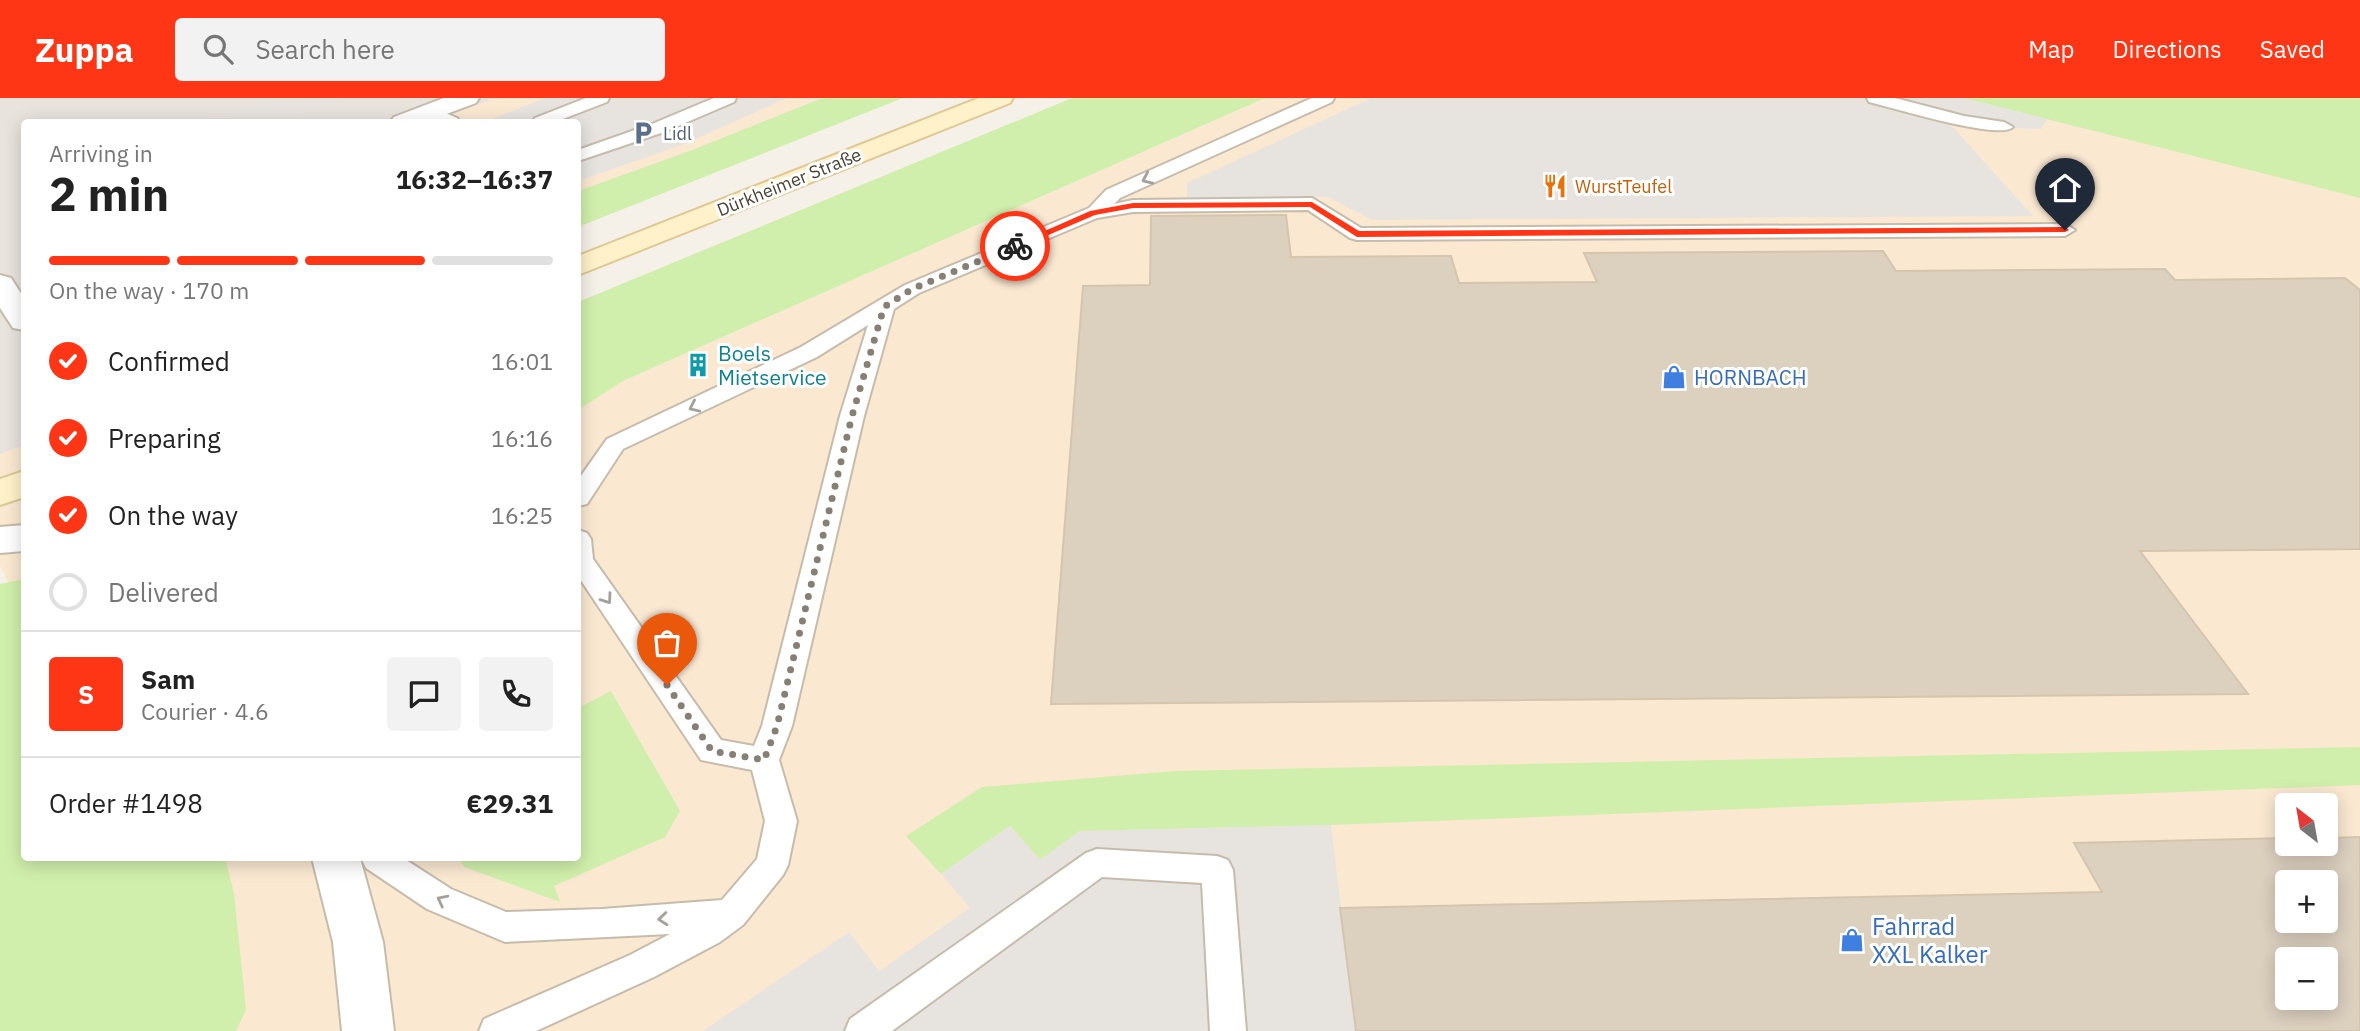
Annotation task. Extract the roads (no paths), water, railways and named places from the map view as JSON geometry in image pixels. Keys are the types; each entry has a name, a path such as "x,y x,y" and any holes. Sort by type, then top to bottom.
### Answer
{"main road":[{"name":"Dürkheimer Straße","path":"581,265 1001,98"},
{"path":"0,493 21,484"}],"street":[{"path":"441,117 467,98"},
{"path":"0,276 21,268"},
{"path":"0,284 21,316"},
{"path":"0,540 21,538"},
{"path":"337,861 358,942 368,1031"}],"lane":[{"path":"548,119 601,98"},
{"path":"581,155 659,128 728,98"},
{"path":"1093,213 1113,194 1326,98"},
{"path":"1875,98 1964,121 2004,127"},
{"path":"581,494 614,444 809,352 912,289 1093,213 1133,205 1312,204 1357,234 2065,230"},
{"path":"497,1031 642,966 708,931 731,914 772,865 782,821 764,760 777,726 852,416 884,307"},
{"path":"581,561 712,751 764,760"},
{"path":"382,861 439,899 505,927 602,924 731,914"},
{"path":"863,1031 1097,863 1217,870 1228,1031"}],"place":[{"name":"Lidl","path":"643,133"},
{"name":"WurstTeufel","path":"1555,186"},
{"name":"Boels Mietservice","path":"698,365"},
{"name":"HORNBACH","path":"1674,377"},
{"name":"Fahrrad XXL Kalker","path":"1852,940"}]}
